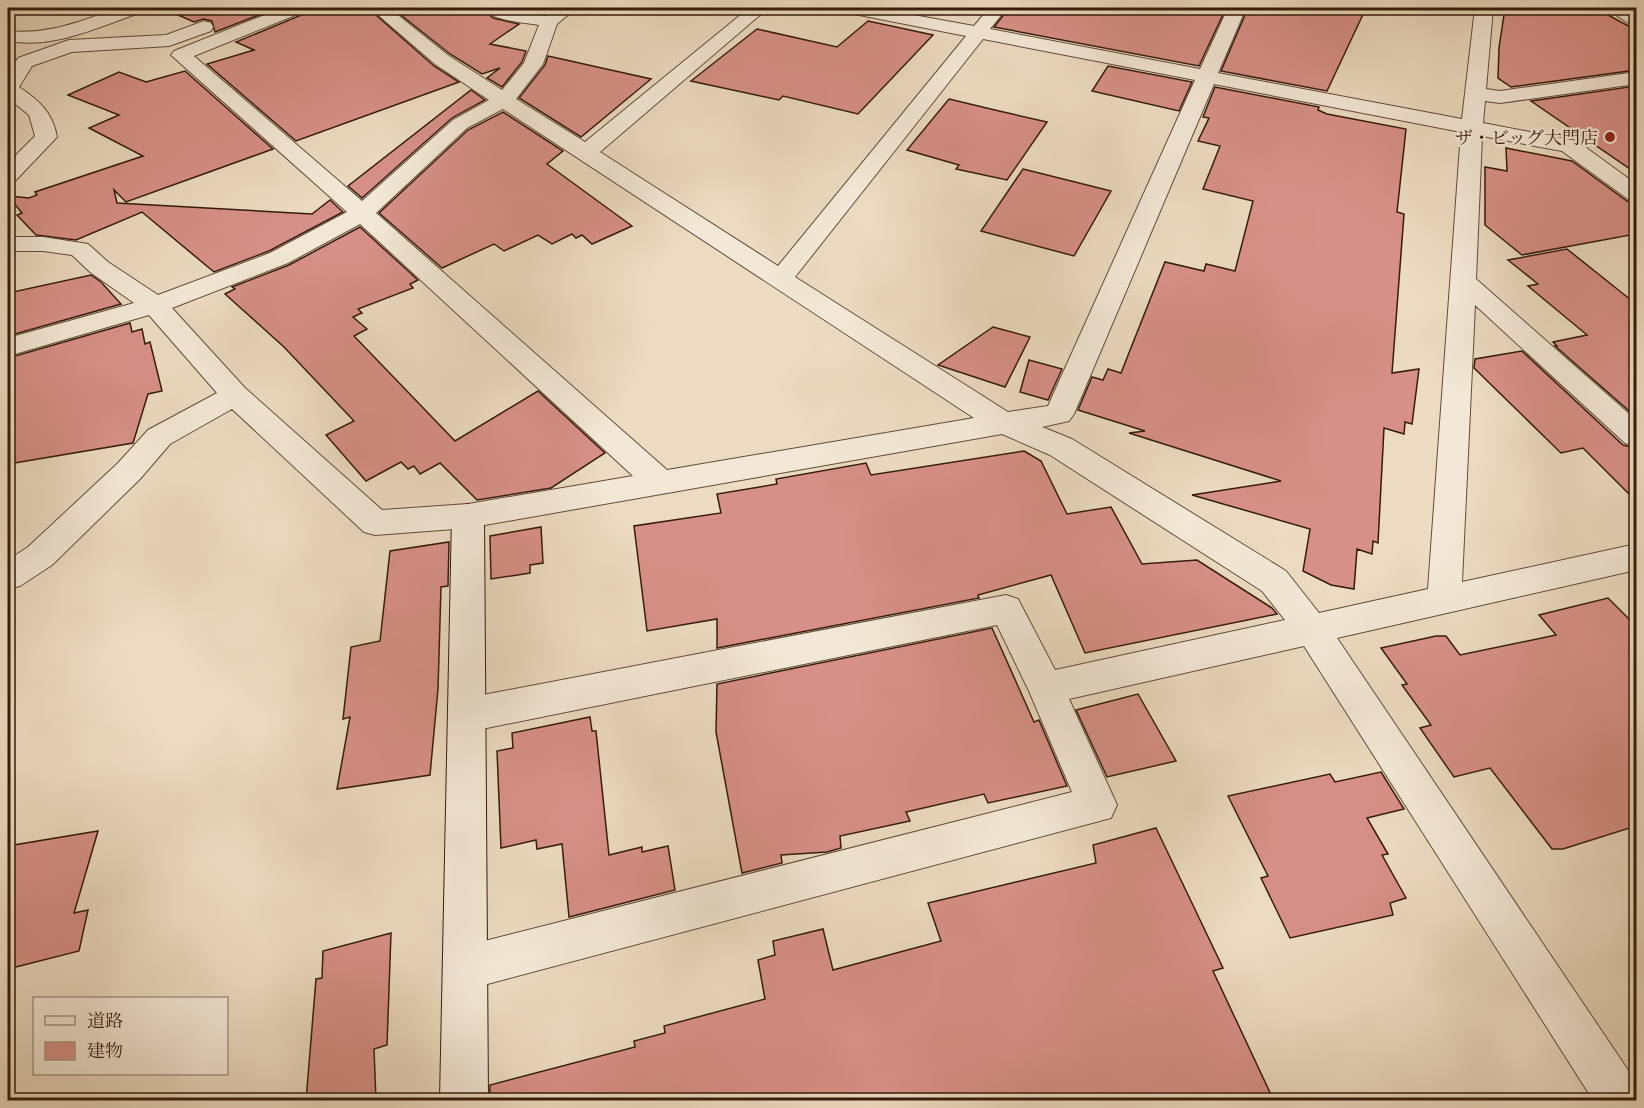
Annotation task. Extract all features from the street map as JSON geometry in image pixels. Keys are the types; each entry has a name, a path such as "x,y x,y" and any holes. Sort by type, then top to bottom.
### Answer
{"street":[{"path":"8,36 37,39 59,34 136,8"},
{"path":"8,175 46,137 45,120 30,102 8,89 26,63 69,46 169,40 254,8"},
{"path":"297,8 181,55 362,213 661,483"},
{"path":"379,8 442,60 1003,423 1061,447 1275,581 1312,629 1620,1101"},
{"path":"8,347 155,305 279,258 362,213 460,124 504,100 533,64 558,15 505,13 493,8"},
{"path":"585,153 759,8"},
{"path":"849,8 1569,146"},
{"path":"781,278 998,8"},
{"path":"8,244 43,244 79,249 99,267 155,305 235,395 375,523 468,516 1059,414 1237,8"},
{"path":"1444,598 1472,129 1488,95 1484,8"},
{"path":"1614,8 1636,20"},
{"path":"1488,95 1636,78"},
{"path":"1488,95 1569,146 1636,194"},
{"path":"1462,280 1636,436"},
{"path":"8,576 40,556 129,471 159,437 235,395"},
{"path":"464,1101 468,516"},
{"path":"1046,688 1636,556"},
{"path":"465,968 1097,805 1046,688 1006,609 467,715"}],"building":[{"path":"162,8 277,8 215,32 212,21 203,19 194,22"},
{"path":"308,8 368,8 434,66 459,82 296,141 207,64 254,50 236,42 304,14"},
{"path":"392,8 482,8 493,18 519,24 490,44 526,51 522,62 502,87 487,78 500,68 482,74 450,54"},
{"path":"1009,8 1226,8 1199,66 994,27"},
{"path":"1248,8 1366,8 1327,91 1221,71"},
{"path":"1505,8 1595,8 1636,30 1636,70 1511,87 1498,78 1499,48"},
{"path":"868,21 933,35 858,114 783,96 779,100 691,81 757,29 837,47"},
{"path":"548,56 651,79 581,137 519,98 545,65"},
{"path":"1108,66 1192,82 1179,111 1092,91"},
{"path":"185,71 273,149 126,202 114,190 117,203 312,214 330,200 343,212 269,251 214,272 142,212 76,240 36,235 17,215 22,213 8,196 29,198 37,195 35,192 143,156 89,128 119,115 68,95 119,72 146,82"},
{"name":"ザ・ビッグ大門店","path":"1636,86 1636,173 1531,101"},
{"path":"1215,87 1319,107 1318,110 1327,114 1406,129 1397,212 1404,214 1392,373 1419,369 1412,424 1405,422 1404,434 1384,428 1378,543 1373,541 1372,554 1357,549 1354,589 1331,585 1303,571 1310,529 1192,495 1281,481 1129,433 1145,431 1078,410 1092,377 1103,380 1108,369 1121,373 1165,262 1204,271 1206,264 1235,271 1253,201 1203,189 1220,146 1198,141 1209,118 1203,117"},
{"path":"471,90 485,100 452,118 362,198 348,186"},
{"path":"949,99 1047,122 1007,180 956,169 959,165 907,150"},
{"path":"503,112 563,151 547,164 632,226 592,244 582,235 576,238 572,234 552,244 538,235 504,251 494,244 442,268 379,213 468,130"},
{"path":"1506,148 1572,161 1627,201 1636,203 1636,234 1522,255 1485,225 1485,167 1507,171"},
{"path":"1023,169 1111,191 1074,256 981,231"},
{"path":"360,227 418,280 410,284 413,288 358,309 362,313 353,317 367,329 354,336 455,441 538,391 605,453 551,488 477,500 440,463 420,474 414,466 408,469 401,462 366,481 326,435 354,421 284,347 225,294 235,289 232,287 289,265"},
{"path":"1567,249 1636,304 1636,417 1555,346 1557,346 1553,342 1587,335 1528,286 1538,284 1508,260"},
{"path":"91,275 101,282 121,304 8,336 8,293"},
{"path":"130,323 132,332 142,329 145,344 150,342 162,391 148,394 133,443 8,464 8,358"},
{"path":"993,327 1030,337 1005,387 938,365"},
{"path":"1522,351 1623,445 1636,448 1636,501 1583,448 1561,453 1474,368 1475,359"},
{"path":"1029,360 1062,369 1048,400 1020,392"},
{"path":"1024,451 1041,461 1067,514 1111,507 1142,564 1197,560 1272,608 1277,614 1085,653 1051,575 978,595 979,598 717,648 717,619 647,631 634,526 721,513 717,494 777,484 776,479 866,463 871,475"},
{"path":"541,527 543,563 530,565 530,573 491,579 490,536"},
{"path":"449,542 448,586 441,587 438,689 430,775 337,789 350,717 343,719 351,647 380,641 390,551"},
{"path":"1608,598 1636,626 1636,826 1563,849 1552,849 1490,768 1454,777 1420,728 1431,725 1402,685 1407,684 1381,648 1436,636 1446,636 1460,655 1556,635 1539,615"},
{"path":"992,628 1034,722 1039,720 1067,786 988,803 984,794 906,812 910,821 840,836 841,848 827,852 781,855 782,863 742,873 716,732 717,684"},
{"path":"1138,694 1176,761 1107,777 1076,710"},
{"path":"590,717 592,731 596,731 609,855 642,847 642,852 668,846 675,890 569,917 562,844 537,849 536,840 501,848 497,751 513,748 512,733"},
{"path":"1381,772 1404,809 1367,818 1388,854 1382,855 1406,898 1390,903 1393,915 1290,938 1261,878 1268,876 1228,796 1330,774 1335,782"},
{"path":"1156,828 1223,968 1213,971 1274,1101 490,1101 490,1085 635,1047 634,1041 665,1033 664,1026 765,999 758,960 775,955 773,941 823,929 833,970 941,941 928,903 1096,863 1093,845"},
{"path":"98,831 74,913 88,910 79,951 8,969 8,846"},
{"path":"391,933 387,1045 374,1049 376,1101 306,1101 316,979 322,978 323,951"}],"place":[{"name":"ザ・ビッグ大門店","path":"1610,137"}]}
